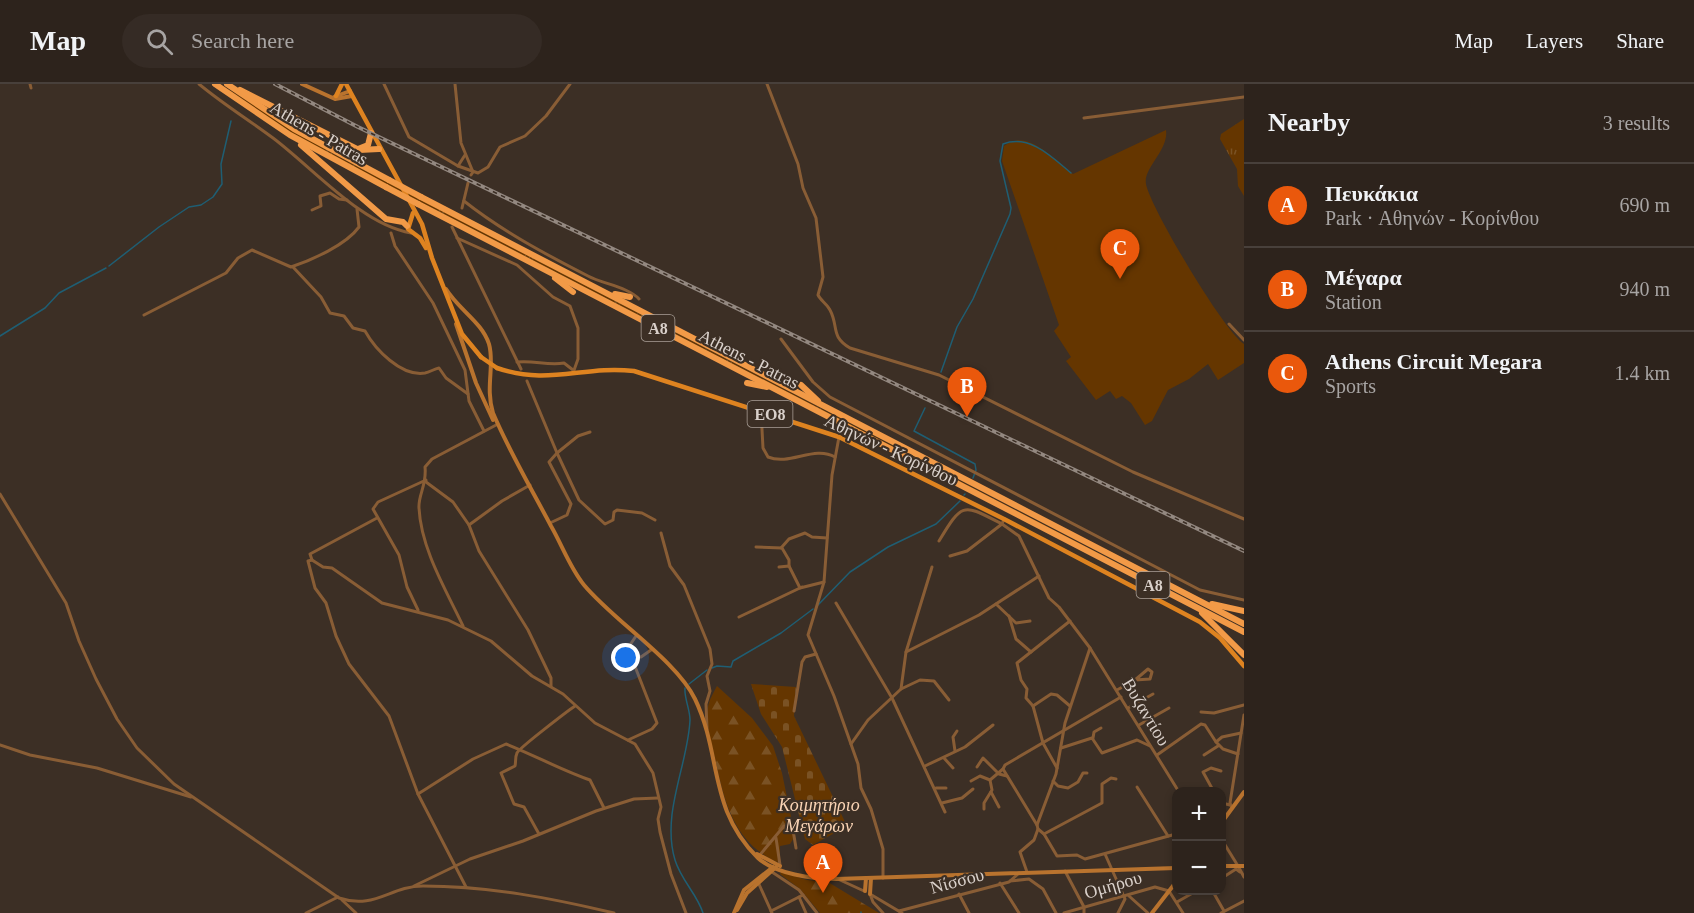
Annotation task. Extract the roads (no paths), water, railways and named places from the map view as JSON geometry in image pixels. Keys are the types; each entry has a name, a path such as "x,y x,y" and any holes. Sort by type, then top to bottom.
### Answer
{"highway":[{"name":"Athens - Patras","path":"215,84 290,135 605,292 1244,624"},
{"name":"Athens - Patras","path":"228,84 302,134 388,184"},
{"path":"228,84 357,149 366,151 379,149"},
{"path":"357,149 368,145 371,133"},
{"path":"290,135 386,219 408,225"},
{"name":"Athens - Patras","path":"420,200 543,268 1244,632"},
{"path":"543,268 573,292"},
{"path":"605,292 630,297"},
{"path":"747,383 774,388"},
{"path":"801,385 822,405"},
{"path":"1202,602 1244,611"},
{"path":"1196,608 1244,655"}],"main road":[{"path":"302,84 333,97 351,93"},
{"path":"333,97 344,84"},
{"name":"ΕΟ8","path":"344,84 351,93 419,221 450,306"},
{"path":"408,225 413,210"},
{"path":"408,225 419,221"},
{"name":"ΕΟ8","path":"408,225 413,234 422,240 432,258"},
{"path":"413,234 422,229"},
{"path":"439,278 454,301 480,328 487,340 490,356 488,393 498,424"},
{"path":"450,306 481,395 581,581 691,692 706,734 724,809 730,821 758,856 775,867 808,876 838,879 1172,868"},
{"name":"Αθηνών - Κορίνθου","path":"450,306 465,338 481,357 497,368 541,377 573,372 634,371 839,437 957,495 1003,522 1200,622 1220,638 1244,666"},
{"path":"1226,814 1243,795"},
{"path":"735,913 761,874 763,866 758,856"},
{"path":"1226,866 1244,866"},
{"path":"761,874 775,867"},
{"path":"757,880 775,867"},
{"path":"864,891 868,878"},
{"path":"868,878 870,894"},
{"path":"1150,913 1172,887"}],"street":[{"path":"199,84 272,138 357,209 401,233 413,234"},
{"path":"384,84 409,137 472,174 483,171 500,147 527,134 556,104 570,84"},
{"path":"455,84 461,143 472,174"},
{"path":"767,84 798,164 802,188 814,212 824,277 818,295 830,311 836,335 841,342 849,348 939,375 1133,472 1244,519"},
{"path":"1084,118 1244,97"},
{"path":"458,166 465,155"},
{"path":"462,208 468,183"},
{"path":"312,210 321,206 320,196 322,194 330,193 339,199 347,200"},
{"path":"464,201 515,237 603,284 633,293 639,299"},
{"path":"293,267 348,240 360,225 357,209"},
{"path":"401,233 408,225"},
{"path":"452,227 520,372"},
{"path":"391,233 395,246 437,311 465,370 468,394 484,431"},
{"path":"457,238 517,265 553,297 570,306 578,328 578,360 573,372 566,363 550,366 540,362 517,362"},
{"path":"144,315 226,273 238,258 252,250 293,267 321,297 330,312 344,316 353,328 365,331 374,347 396,364 422,373 439,368 448,380 468,394"},
{"path":"1229,324 1244,340"},
{"path":"781,339 813,382 830,397 1200,590 1244,600"},
{"path":"527,381 579,500 605,524 610,522 614,512 620,510 642,513 655,520"},
{"path":"760,411 763,448 768,457 782,460 822,453 835,457"},
{"path":"464,628 423,535 419,506 426,481 425,467 428,461 498,424"},
{"path":"550,523 567,515 571,507 549,462 578,436 590,432"},
{"path":"839,437 835,457 824,582 813,612 808,635 860,770 861,789 871,809 883,847 883,878"},
{"path":"418,610 407,587 399,555 373,509 376,504 426,481"},
{"path":"426,481 453,502 469,525 479,551 517,617 528,630 550,678 551,686"},
{"path":"469,525 502,501 530,485"},
{"path":"0,494 66,603 79,641 117,719 154,767 191,797 339,897 356,913"},
{"name":"Βυζαντίου","path":"939,541 957,513 964,508 970,508 1003,522 1017,534 1049,598 1090,648 1176,787"},
{"path":"377,518 310,554 312,560 323,567 332,568 382,603 407,610 418,610 464,628 493,643 532,676 551,686 595,723 628,740 638,748 650,768 658,798 663,842 671,874 686,913"},
{"path":"950,556 966,551 1003,522"},
{"path":"661,532 671,569 684,585 710,649 712,664 707,676 710,691 706,704 706,734"},
{"path":"756,548 781,548 789,539 805,533 812,537 827,538"},
{"path":"781,548 802,588"},
{"path":"312,560 308,561 314,584 326,603 339,642 353,670 367,684 389,716 418,794 466,889"},
{"path":"780,567 789,566"},
{"path":"901,689 906,652 932,567"},
{"path":"906,652 996,604 1039,576"},
{"path":"739,617 802,588 824,582"},
{"path":"836,603 892,698 945,812"},
{"path":"996,604 1018,624 1030,621"},
{"path":"1008,616 1016,639 1031,652"},
{"path":"1057,768 1042,743 1033,706 1026,698 1027,689 1017,664 1070,621"},
{"path":"628,740 652,729 657,723 628,647 636,636"},
{"path":"1027,873 1020,852 1034,840 1057,768 1070,706 1090,648"},
{"path":"631,656 643,656 651,650"},
{"path":"794,711 802,662 805,657 816,654"},
{"path":"1117,690 1135,680 1148,669 1152,672 1150,679 1135,680"},
{"path":"851,744 868,720 901,689 920,680 934,681 949,700"},
{"path":"1033,706 1051,694 1070,706"},
{"path":"1128,708 1153,694"},
{"path":"990,780 1004,769 1005,765 1121,697"},
{"path":"1201,712 1214,712 1244,705"},
{"path":"540,834 524,807 514,804 501,774 516,764 516,754 520,749 556,722 564,712 575,706"},
{"path":"1139,725 1169,708"},
{"path":"1226,804 1231,806 1244,715"},
{"path":"1101,728 1094,732 1093,738 1102,753 1137,740 1147,742 1155,753 1201,724 1205,725 1217,744 1238,754"},
{"path":"925,766 971,744 993,725"},
{"path":"955,751 953,737 957,730"},
{"path":"1204,755 1222,737 1240,733"},
{"path":"1061,748 1093,738"},
{"path":"418,794 473,759 506,744 574,776 590,780 604,808"},
{"path":"0,745 30,755 97,768 191,797"},
{"path":"942,757 953,768"},
{"path":"977,766 983,758 998,773 1007,777"},
{"path":"1211,787 1203,772 1211,768 1221,771"},
{"path":"1004,769 1037,827 1057,856 1077,855 1089,859 1172,835"},
{"path":"1053,781 1058,786 1068,788 1078,782 1083,773 1087,773"},
{"path":"971,781 980,776 990,780"},
{"path":"1044,834 1102,803 1102,784 1111,778 1116,779"},
{"path":"990,780 991,792 999,807"},
{"path":"933,785 941,790 946,788"},
{"path":"1137,787 1168,836"},
{"path":"942,803 962,798 973,789"},
{"path":"984,809 984,803 991,792"},
{"path":"306,913 339,897 362,903 414,886 456,866 604,808 634,799 658,798"},
{"path":"758,856 776,838 781,828 789,827 794,833 796,848"},
{"path":"776,838 775,867 817,913"},
{"path":"1222,841 1243,875"},
{"path":"1105,854 1126,896 1150,913"},
{"path":"1226,875 1238,869 1243,875"},
{"path":"1065,872 1084,907 1084,913"},
{"name":"Νίσσου","path":"901,912 959,894 1009,882 1019,873"},
{"path":"838,879 901,912"},
{"path":"1009,882 1029,879 1043,889 1056,913"},
{"path":"757,880 772,912 801,896"},
{"path":"1000,883 1020,913"},
{"path":"414,886 543,897 614,913"},
{"name":"Ομήρου","path":"1064,913 1155,887 1169,891"},
{"path":"1169,891 1183,913"},
{"path":"870,894 883,913"},
{"path":"959,894 969,913"},
{"path":"1177,902 1190,895"},
{"path":"1214,895 1223,912 1244,901"},
{"path":"801,896 806,913"},
{"path":"1118,913 1126,896"}],"waterway":[{"path":"109,266 189,207 201,205 213,197 222,184 221,164 231,121"},
{"path":"941,372 957,327 973,299 1010,214 1011,208 1000,161 1003,144 1022,142 1031,145 1048,154 1071,173"},
{"path":"0,336 45,308 59,293 106,268"},
{"path":"925,408 914,431 975,464 976,470 973,478"},
{"path":"818,605 850,572 888,547 936,524 960,501"},
{"path":"712,668 731,667 733,661 781,633 813,609"},
{"path":"689,684 707,670"},
{"path":"685,688 690,720 673,807 672,842 678,867 703,913"}],"railway":[{"path":"275,84 358,127 1244,551"}],"place":[{"name":"Athens Circuit Megara","path":"1120,279"},
{"name":"Μέγαρα","path":"967,417"},
{"name":"Πευκάκια","path":"823,893"}],"park label":[{"name":"Κοιμητήριο Μεγάρων","path":"819,815"}]}
